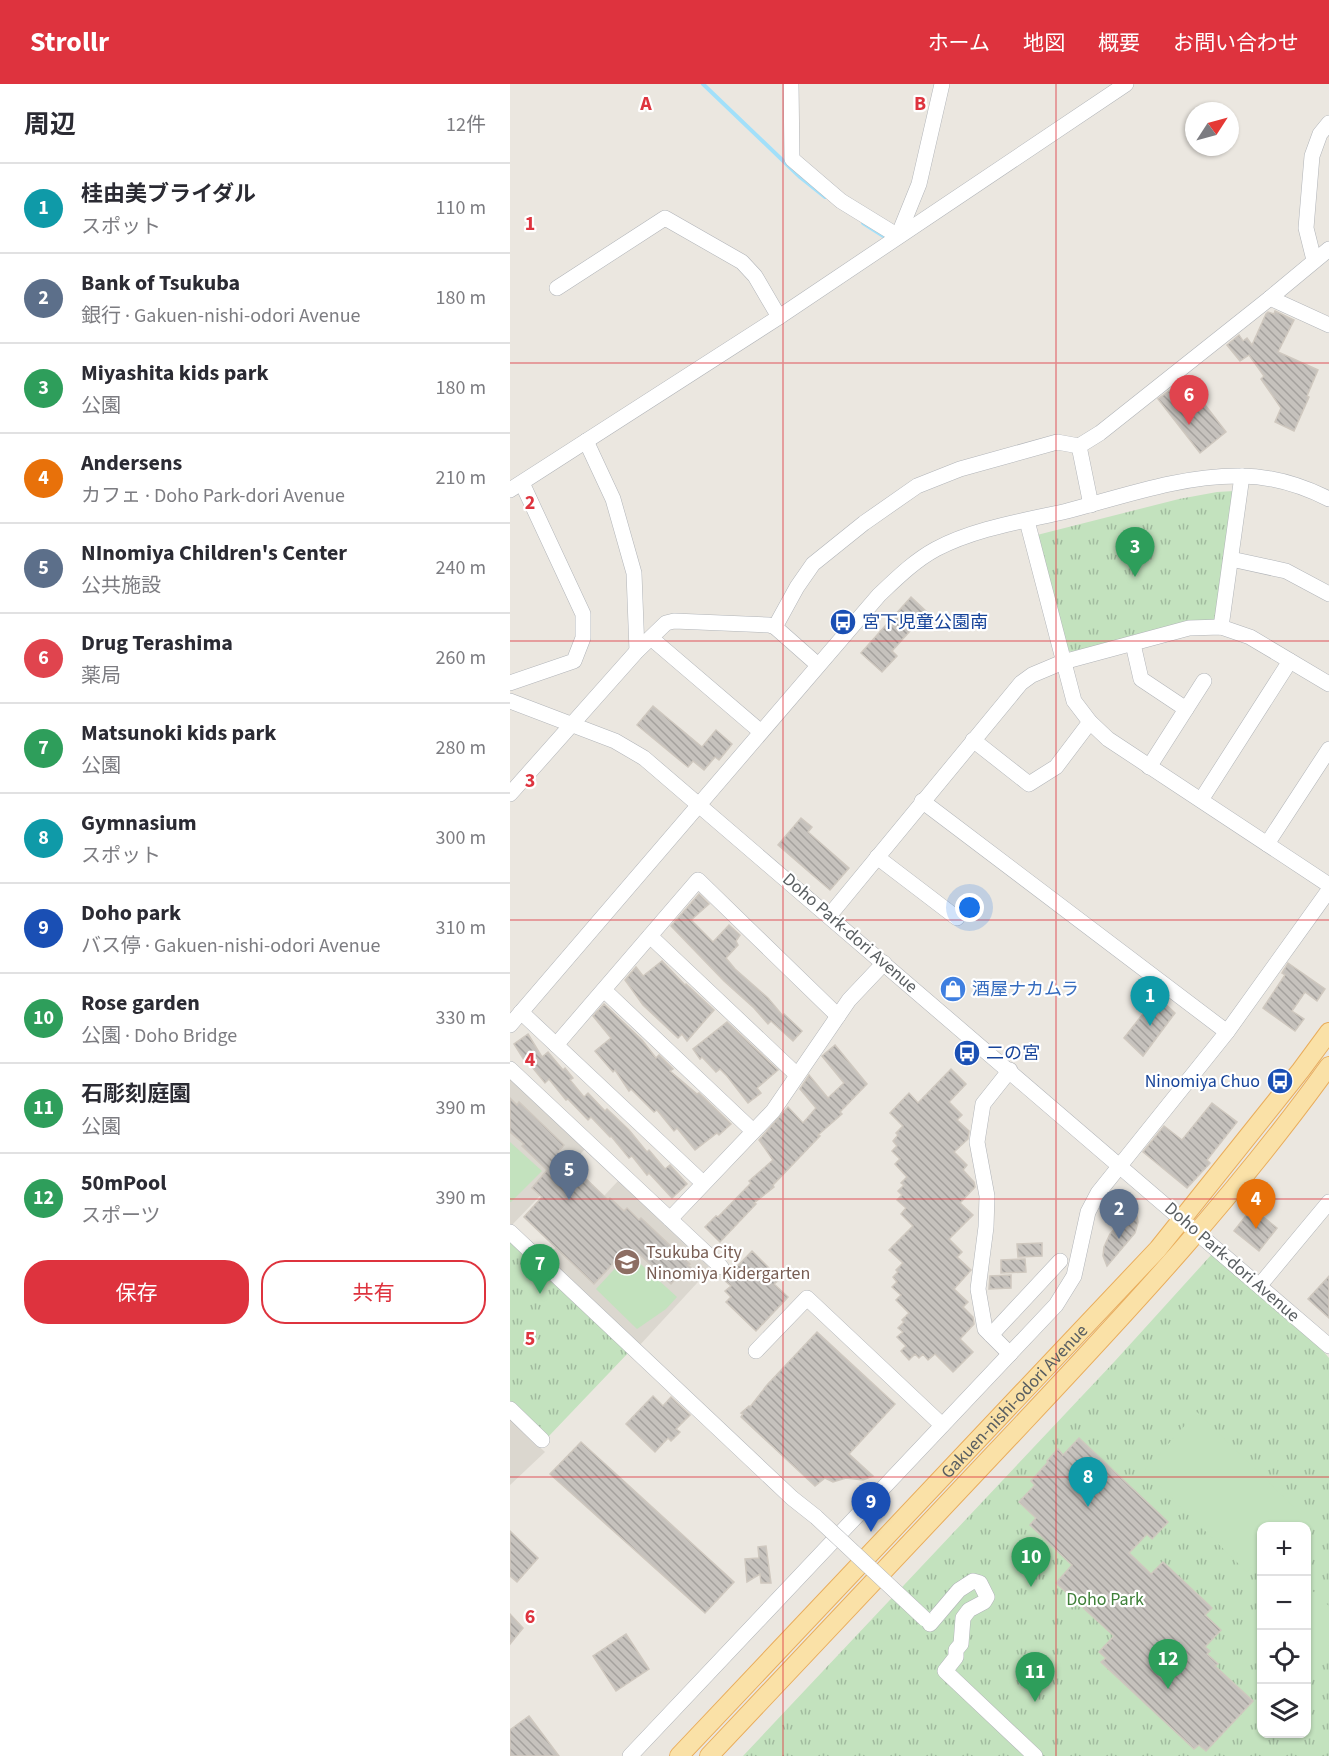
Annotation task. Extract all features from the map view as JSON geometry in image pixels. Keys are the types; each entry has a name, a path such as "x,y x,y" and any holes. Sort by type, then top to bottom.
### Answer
{"main road":[{"name":"Gakuen-nishi-odori Avenue","path":"679,1756 1183,1219 1329,1032"},
{"name":"Gakuen-nishi-odori Avenue","path":"709,1756 845,1614 1198,1232 1329,1066"}],"street":[{"path":"791,84 792,159 841,201 898,236"},
{"path":"898,236 919,184 942,84"},
{"path":"510,683 574,661 583,638 583,614 514,485 779,316 1126,84"},
{"path":"1314,260 1306,228 1312,156 1320,134 1329,123"},
{"path":"557,288 664,218 742,262 755,276 779,316"},
{"path":"775,627 797,586 813,564 864,523 917,486 960,469 1057,442 1079,446 1100,433 1329,249"},
{"path":"1270,298 1329,325"},
{"path":"586,441 613,499 634,573 637,651"},
{"path":"1079,446 1091,505"},
{"path":"1221,627 1242,476"},
{"path":"510,1025 879,595 921,558 957,540 1185,481 1242,476 1281,480 1329,499"},
{"path":"1027,521 1074,701 1090,722 1108,739 1149,767 1329,885"},
{"path":"1231,559 1286,571 1329,594"},
{"path":"510,794 570,724 666,623 674,621 769,625 775,627 818,665"},
{"path":"829,916 973,740 1022,683 1032,675 1063,662 1189,628 1221,627 1250,637 1329,684"},
{"path":"651,638 761,732"},
{"path":"1133,644 1141,679 1186,709"},
{"path":"1201,800 1290,661"},
{"path":"1149,767 1204,681"},
{"name":"Doho Park-dori Avenue","path":"510,701 629,748 644,758 700,803 1329,1346"},
{"path":"973,740 1029,784 1056,767 1090,722"},
{"path":"1268,844 1329,749"},
{"path":"922,801 1227,1032"},
{"path":"877,857 957,918"},
{"path":"556,1045 698,880 838,1016"},
{"path":"630,1756 1056,1305 1074,1276 1088,1212 1098,1193 1227,1032 1329,890"},
{"path":"650,936 797,1075"},
{"path":"670,1219 777,1105 849,1000 884,963"},
{"path":"603,990 753,1131"},
{"path":"521,1012 703,1183"},
{"path":"510,1069 721,1267"},
{"path":"1010,1070 983,1104 978,1136 987,1196 986,1227 978,1289 985,1329 1010,1354"},
{"path":"1260,1285 1329,1202"},
{"path":"510,1232 792,1498 816,1517 930,1624 964,1586 973,1581 980,1583 987,1597 984,1602 969,1610 963,1618 961,1644 956,1650 956,1657 945,1671 1035,1756"},
{"path":"991,1335 1060,1261"},
{"path":"756,1351 807,1298 942,1425"},
{"path":"510,1409 542,1440"}],"shaded area":[{"path":"510,1077 585,1149 510,1227"},
{"name":"Tsukuba City Ninomiya Kidergarten","path":"618,1181 708,1266 709,1270 639,1346 546,1258"},
{"path":"510,1419 545,1452 510,1485"}],"green space":[{"path":"1234,491 1217,618 1211,622 1072,652 1066,650 1037,535 1179,499"},
{"path":"510,1142 542,1171 511,1202 510,1202"},
{"path":"510,1237 630,1351 548,1437 510,1401"},
{"name":"Doho Park","path":"1212,1254 1318,1345 1329,1358 1329,1756 743,1756 1115,1361"},
{"path":"633,1257 677,1297 666,1309 637,1329 596,1289 621,1262"},
{"path":"1197,1412 1302,1515 1295,1522 1257,1522 1257,1561 1247,1572 1144,1471"},
{"path":"1311,1590 1329,1606 1329,1645 1311,1665"},
{"path":"1257,1608 1257,1646 1238,1629"}],"building":[{"path":"1275,311 1294,320 1278,352 1318,370 1294,431 1275,422 1281,408 1261,379 1264,376 1249,355 1240,361 1227,345 1239,335 1243,341 1247,338 1252,345 1266,314 1268,312 1274,314"},
{"path":"1185,379 1226,432 1200,453 1158,399"},
{"path":"911,597 927,612 892,651 897,656 882,672 861,653"},
{"path":"653,706 702,747 716,730 732,744 719,760 715,757 704,770 693,761 688,767 637,725"},
{"path":"801,818 812,827 808,832 849,868 830,890 778,845"},
{"path":"699,894 709,904 691,920 713,942 729,925 740,935 736,941 738,945 726,958 768,998 783,1016 784,1014 802,1031 793,1041 771,1021 768,1024 671,926"},
{"path":"662,961 714,1010 687,1041 682,1034 678,1038 643,1005 625,980 636,967 643,976"},
{"path":"1288,963 1325,989 1317,1001 1305,992 1292,1011 1304,1019 1295,1031 1263,1008 1285,975 1282,973"},
{"path":"1157,996 1175,1013 1143,1056 1124,1038"},
{"path":"604,1004 642,1040 656,1058 659,1055 673,1069 670,1071 697,1094 699,1093 731,1124 719,1135 717,1133 695,1150 677,1128 674,1131 657,1110 654,1112 631,1089 629,1091 615,1070 613,1072 595,1051 611,1038 593,1016"},
{"path":"727,1022 778,1070 757,1088 761,1093 748,1103 720,1069 716,1072 702,1057 700,1059 693,1049"},
{"path":"528,1034 542,1057 548,1052 563,1070 565,1068 573,1078 570,1080 584,1097 588,1093 605,1111 607,1109 665,1169 670,1165 687,1184 672,1198 649,1173 647,1175 632,1156 629,1158 591,1117 588,1120 568,1099 566,1100 549,1079 545,1083 528,1062 526,1063 514,1044"},
{"path":"835,1045 867,1084 840,1112 842,1114 818,1135 820,1136 773,1185 774,1187 754,1203 756,1204 720,1242 705,1227 716,1216 718,1217 751,1183 749,1181 773,1160 759,1140 788,1107 803,1123 816,1108 800,1089 809,1075 828,1098 844,1083 822,1056"},
{"path":"951,1069 966,1084 949,1102 962,1115 957,1120 969,1131 968,1139 954,1152 967,1165 963,1170 974,1182 975,1187 960,1203 973,1215 949,1239 962,1252 957,1257 971,1270 954,1289 968,1302 963,1307 973,1317 974,1324 960,1339 973,1352 953,1372 935,1354 928,1360 923,1354 919,1358 915,1354 909,1360 901,1351 906,1346 897,1337 903,1332 898,1328 909,1313 896,1300 901,1295 892,1287 897,1282 893,1277 898,1272 896,1270 903,1263 889,1250 913,1226 901,1214 906,1208 897,1200 902,1195 898,1191 904,1185 901,1183 907,1177 895,1164 900,1159 892,1151 897,1146 893,1141 898,1135 896,1133 903,1126 890,1113 909,1093 918,1103"},
{"path":"510,1098 517,1105 519,1102 564,1145 558,1152 608,1200 610,1198 624,1211 627,1208 639,1220 641,1218 690,1264 688,1265 692,1269 684,1277 680,1274 671,1284 635,1250 628,1258 623,1253 594,1284 524,1217 542,1197 532,1188 547,1170 510,1132"},
{"path":"1212,1103 1237,1122 1207,1160 1210,1163 1187,1188 1143,1152 1164,1126 1182,1140"},
{"path":"1252,1208 1277,1228 1259,1251 1234,1231"},
{"path":"1133,1210 1138,1222 1135,1233 1107,1266 1103,1256 1110,1234"},
{"path":"1042,1243 1042,1256 1018,1257 1017,1244"},
{"path":"752,1251 770,1269 768,1271 779,1280 774,1284 788,1297 756,1331 726,1302 731,1297 725,1291 731,1286 724,1280"},
{"path":"1025,1259 1026,1272 1001,1273 1001,1260"},
{"path":"1011,1275 1011,1288 989,1289 990,1276"},
{"path":"1329,1276 1329,1318 1308,1299"},
{"path":"817,1332 895,1404 849,1454 873,1476 863,1480 846,1478 833,1482 825,1478 815,1486 741,1417 743,1414 741,1413 750,1407 767,1385"},
{"path":"653,1396 663,1406 671,1397 690,1415 676,1429 680,1432 671,1441 668,1438 655,1452 626,1424"},
{"path":"1079,1438 1168,1522 1152,1539 1147,1534 1129,1553 1151,1574 1163,1562 1212,1608 1205,1615 1221,1630 1205,1647 1210,1651 1207,1654 1218,1664 1215,1666 1253,1701 1206,1751 1199,1745 1194,1749 1101,1662 1106,1658 1099,1652 1114,1636 1056,1583 1072,1565 1030,1525 1036,1518 1019,1502 1035,1485 1031,1481 1058,1449 1063,1455"},
{"path":"581,1442 734,1582 705,1613 550,1474"},
{"path":"510,1531 538,1558 517,1582 510,1576"},
{"path":"766,1546 771,1583 761,1583 760,1574 747,1582 745,1559 759,1558 758,1547"},
{"path":"510,1614 523,1628 510,1644"},
{"path":"626,1634 649,1669 616,1691 593,1656"},
{"path":"529,1716 559,1756 510,1756 510,1730"}],"waterway":[{"path":"703,84 800,177 825,197"},
{"path":"863,223 885,237"}],"place":[{"name":"Drug Terashima","path":"1189,425"},
{"name":"Miyashita kids park","path":"1135,577"},
{"name":"宮下児童公園南","path":"843,622"},
{"name":"酒屋ナカムラ","path":"953,989"},
{"name":"桂由美ブライダル","path":"1150,1026"},
{"name":"二の宮","path":"967,1053"},
{"name":"Ninomiya Chuo","path":"1280,1081"},
{"name":"NInomiya Children's Center","path":"569,1200"},
{"name":"Andersens","path":"1256,1229"},
{"name":"Bank of Tsukuba","path":"1119,1239"},
{"name":"Tsukuba City Ninomiya Kidergarten","path":"627,1262"},
{"name":"Matsunoki kids park","path":"540,1294"},
{"name":"Gymnasium","path":"1088,1507"},
{"name":"Doho park","path":"871,1532"},
{"name":"Rose garden","path":"1031,1587"},
{"name":"50mPool","path":"1168,1689"},
{"name":"石彫刻庭園","path":"1035,1702"}]}
